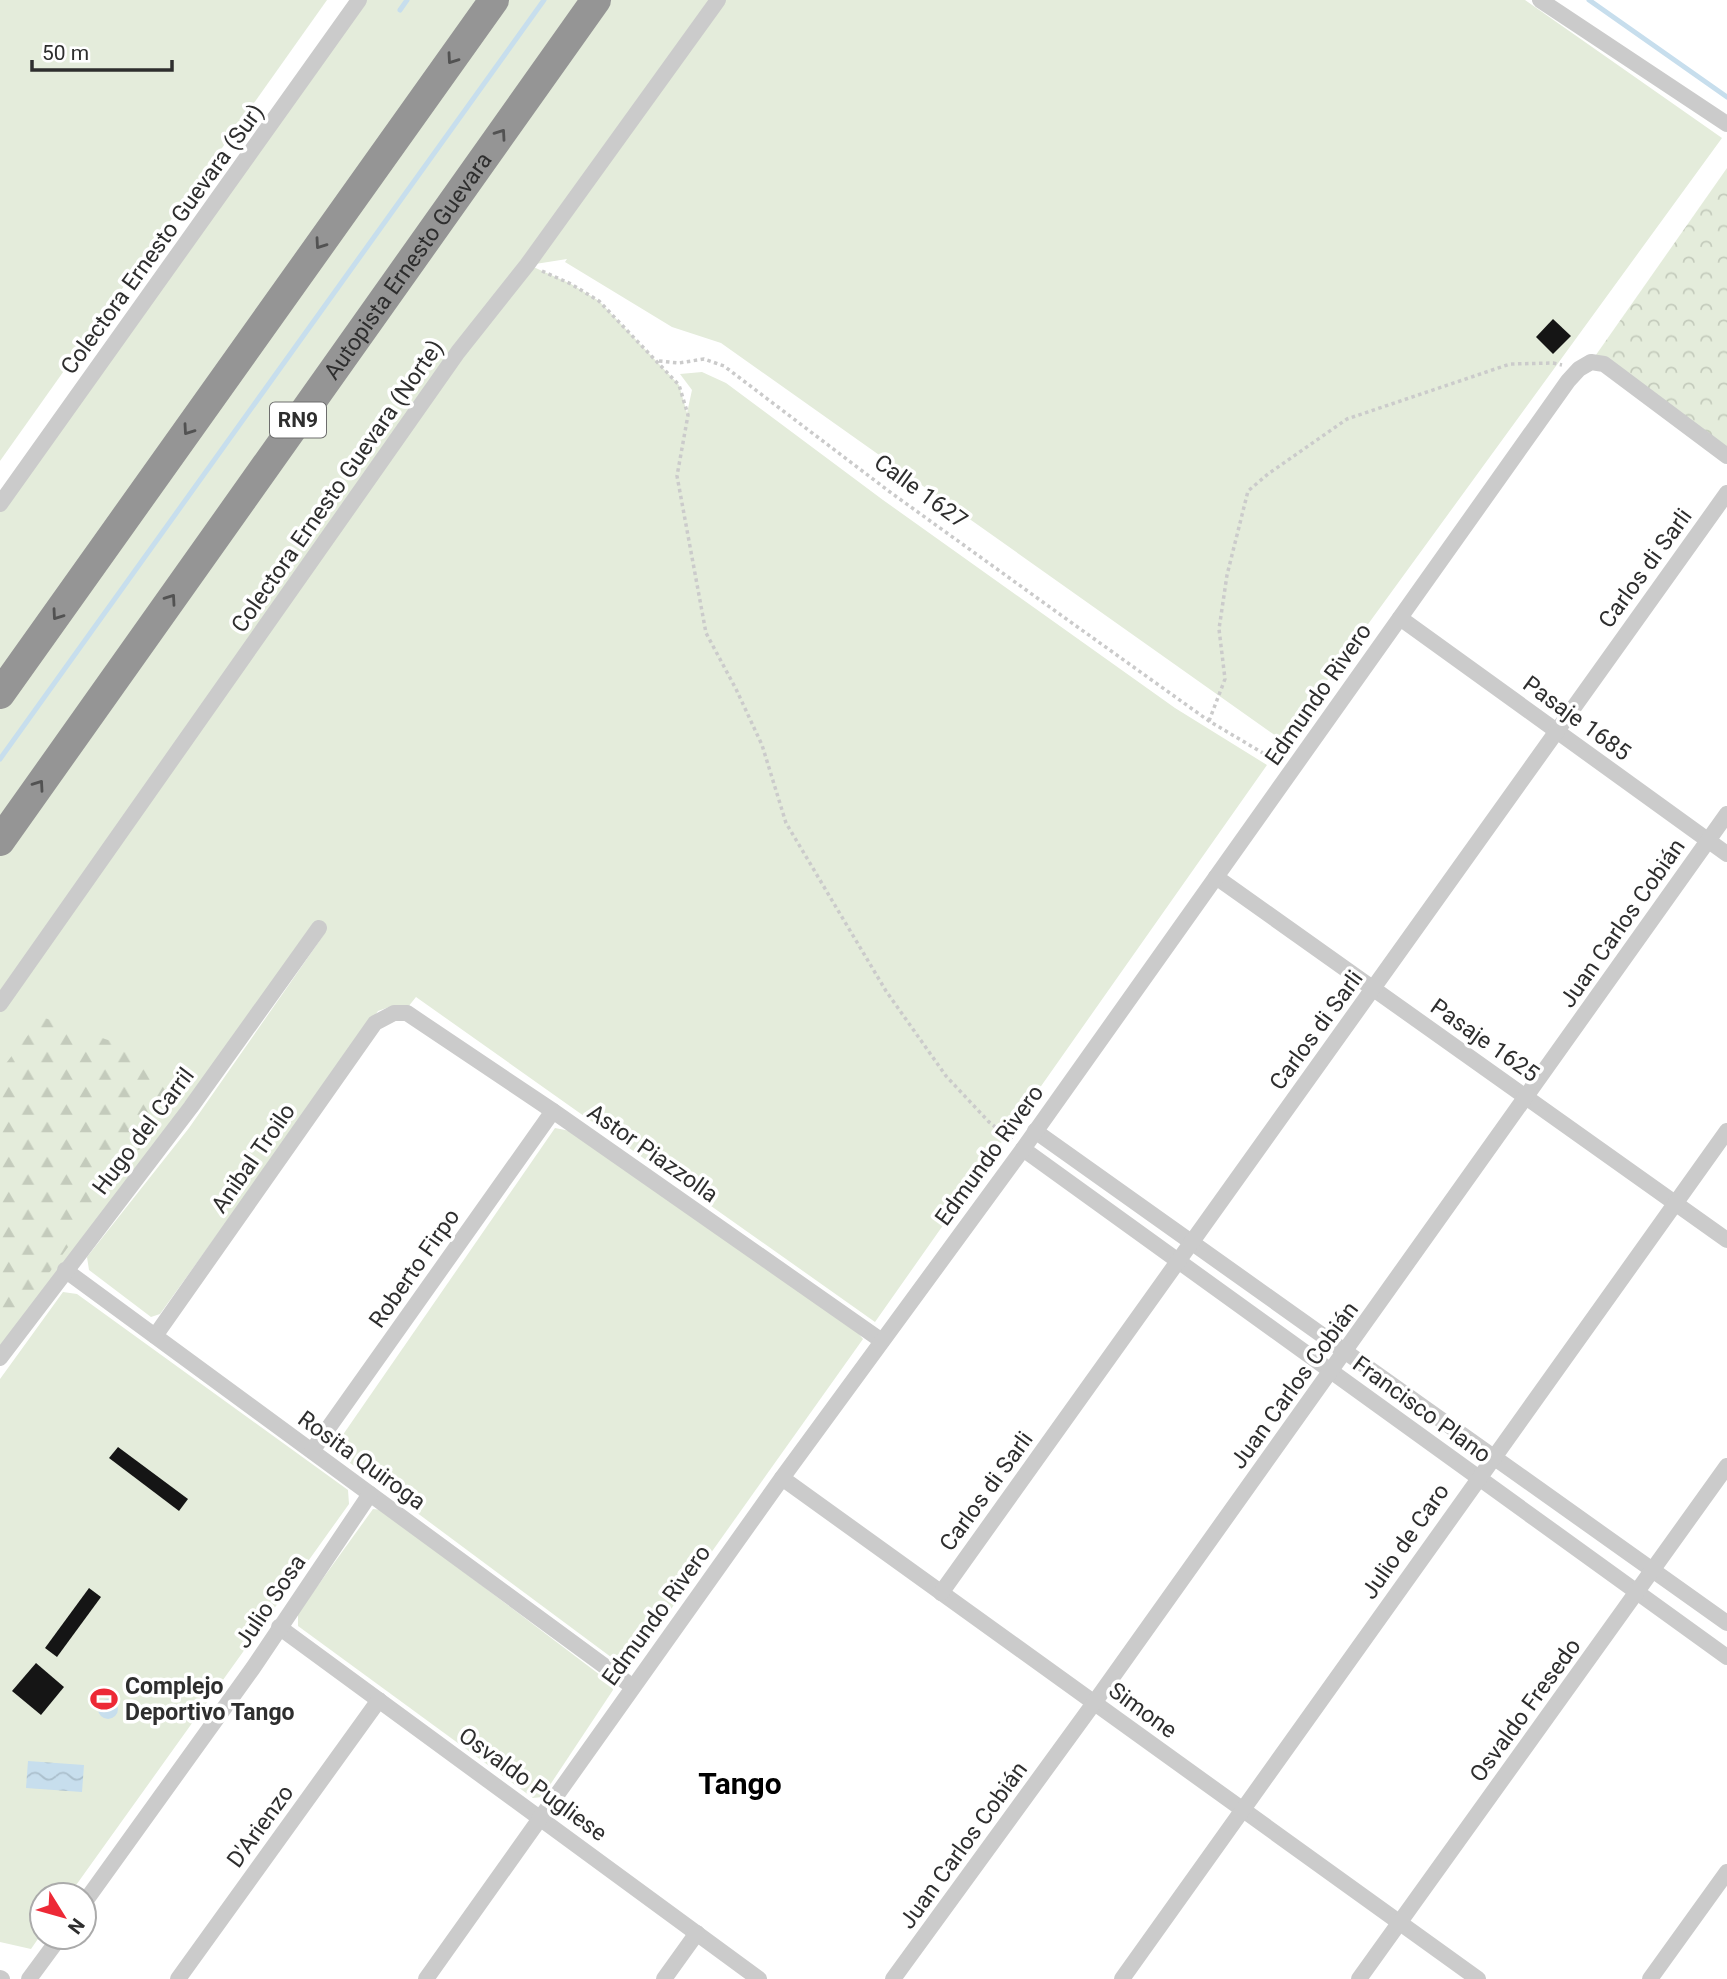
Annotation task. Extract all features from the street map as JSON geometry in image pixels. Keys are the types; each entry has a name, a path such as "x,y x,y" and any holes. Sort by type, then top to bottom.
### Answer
{"highway":[{"name":"Autopista Ernesto Guevara","path":"0,841 596,0"},
{"path":"0,694 493,1"}],"street":[{"name":"Colectora Ernesto Guevara (Sur)","path":"0,505 359,0"},
{"name":"Colectora Ernesto Guevara (Norte)","path":"0,1004 458,352 527,265 718,0"},
{"path":"1540,0 1727,124"},
{"path":"1585,365 1604,364 1618,372 1727,456"},
{"name":"Edmundo Rivero","path":"426,1979 782,1478 1023,1149 1400,618 1585,365"},
{"name":"Carlos di Sarli","path":"942,1593 1727,493"},
{"name":"Pasaje 1685","path":"1400,618 1727,854"},
{"name":"Juan Carlos Cobián","path":"893,1979 1094,1703 1727,814"},
{"name":"Pasaje 1625","path":"1216,877 1727,1240"},
{"name":"Hugo del Carril","path":"0,1358 191,1107 319,928"},
{"name":"Astor Piazzolla","path":"394,1013 407,1013 415,1017 882,1341"},
{"name":"Anibal Troilo","path":"155,1336 375,1023 394,1013"},
{"name":"Roberto Firpo","path":"312,1451 553,1111"},
{"name":"Francisco Plano","path":"1035,1131 1727,1623"},
{"name":"Julio de Caro","path":"1122,1979 1727,1131"},
{"name":"Francisco Plano","path":"1023,1149 1727,1657"},
{"name":"Rosita Quiroga","path":"65,1270 633,1687"},
{"name":"Osvaldo Fresedo","path":"1359,1979 1727,1466"},
{"name":"Simone","path":"782,1478 1478,1979"},
{"name":"Julio Sosa","path":"98,1884 253,1668 370,1494"},
{"name":"Osvaldo Pugliese","path":"279,1627 759,1979"},
{"name":"D'Arienzo","path":"177,1979 379,1700"},
{"path":"1650,1979 1727,1872"},
{"path":"664,1979 697,1933"},
{"path":"29,1979 50,1951"}],"path":[{"path":"527,265 553,275 599,301 679,385 688,415 677,477 706,633 762,745 786,823 886,991 946,1076 989,1122 1023,1149"},
{"name":"Calle 1627","path":"658,361 679,363 704,359 724,366 890,492 1209,720 1271,756 1290,773"},
{"path":"1209,720 1225,679 1219,629 1227,575 1248,491 1347,419 1510,363 1585,365"}],"green space":[{"path":"0,0 327,0 0,461"},
{"path":"359,0 1525,0 1722,138 1283,741 721,343 672,327 565,262 567,259 529,265 571,284 599,301 679,385 687,413 692,390 680,374 702,372 726,383 883,500 1175,708 1267,765 875,1322 416,997 408,1007 392,1006 378,1011 160,1314 151,1317 89,1270 87,1257 189,1128 325,933 0,1358 0,504"},
{"path":"1727,168 1727,456 1591,362"},
{"path":"42,1017 128,1047 178,1097 0,1340 0,1071"},
{"path":"555,1128 570,1131 853,1327 863,1339 632,1664 623,1666 346,1460 340,1439"},
{"name":"Complejo Deportivo Tango","path":"63,1292 77,1294 348,1490 349,1504 79,1881 28,1881 28,1948 0,1942 0,1379"},
{"path":"373,1509 382,1510 612,1684 613,1690 542,1797 533,1798 298,1626 298,1613"}],"water":[{"path":"108,1699 115,1702 118,1709 115,1716 108,1719 101,1716 98,1709 101,1702"},
{"path":"28,1761 84,1765 82,1792 26,1788"}],"building":[{"path":"1553,319 1571,336 1553,354 1536,337"},
{"path":"118,1447 188,1499 179,1511 109,1458"},
{"path":"89,1588 101,1597 57,1657 45,1648"},
{"path":"36,1663 64,1687 41,1715 12,1691"}],"waterway":[{"path":"400,10 407,0"},
{"path":"0,759 544,0"},
{"path":"1589,0 1727,97"}],"place":[{"name":"Complejo Deportivo Tango","path":"104,1699"}],"district":[{"name":"Tango","path":"740,1784"}]}
